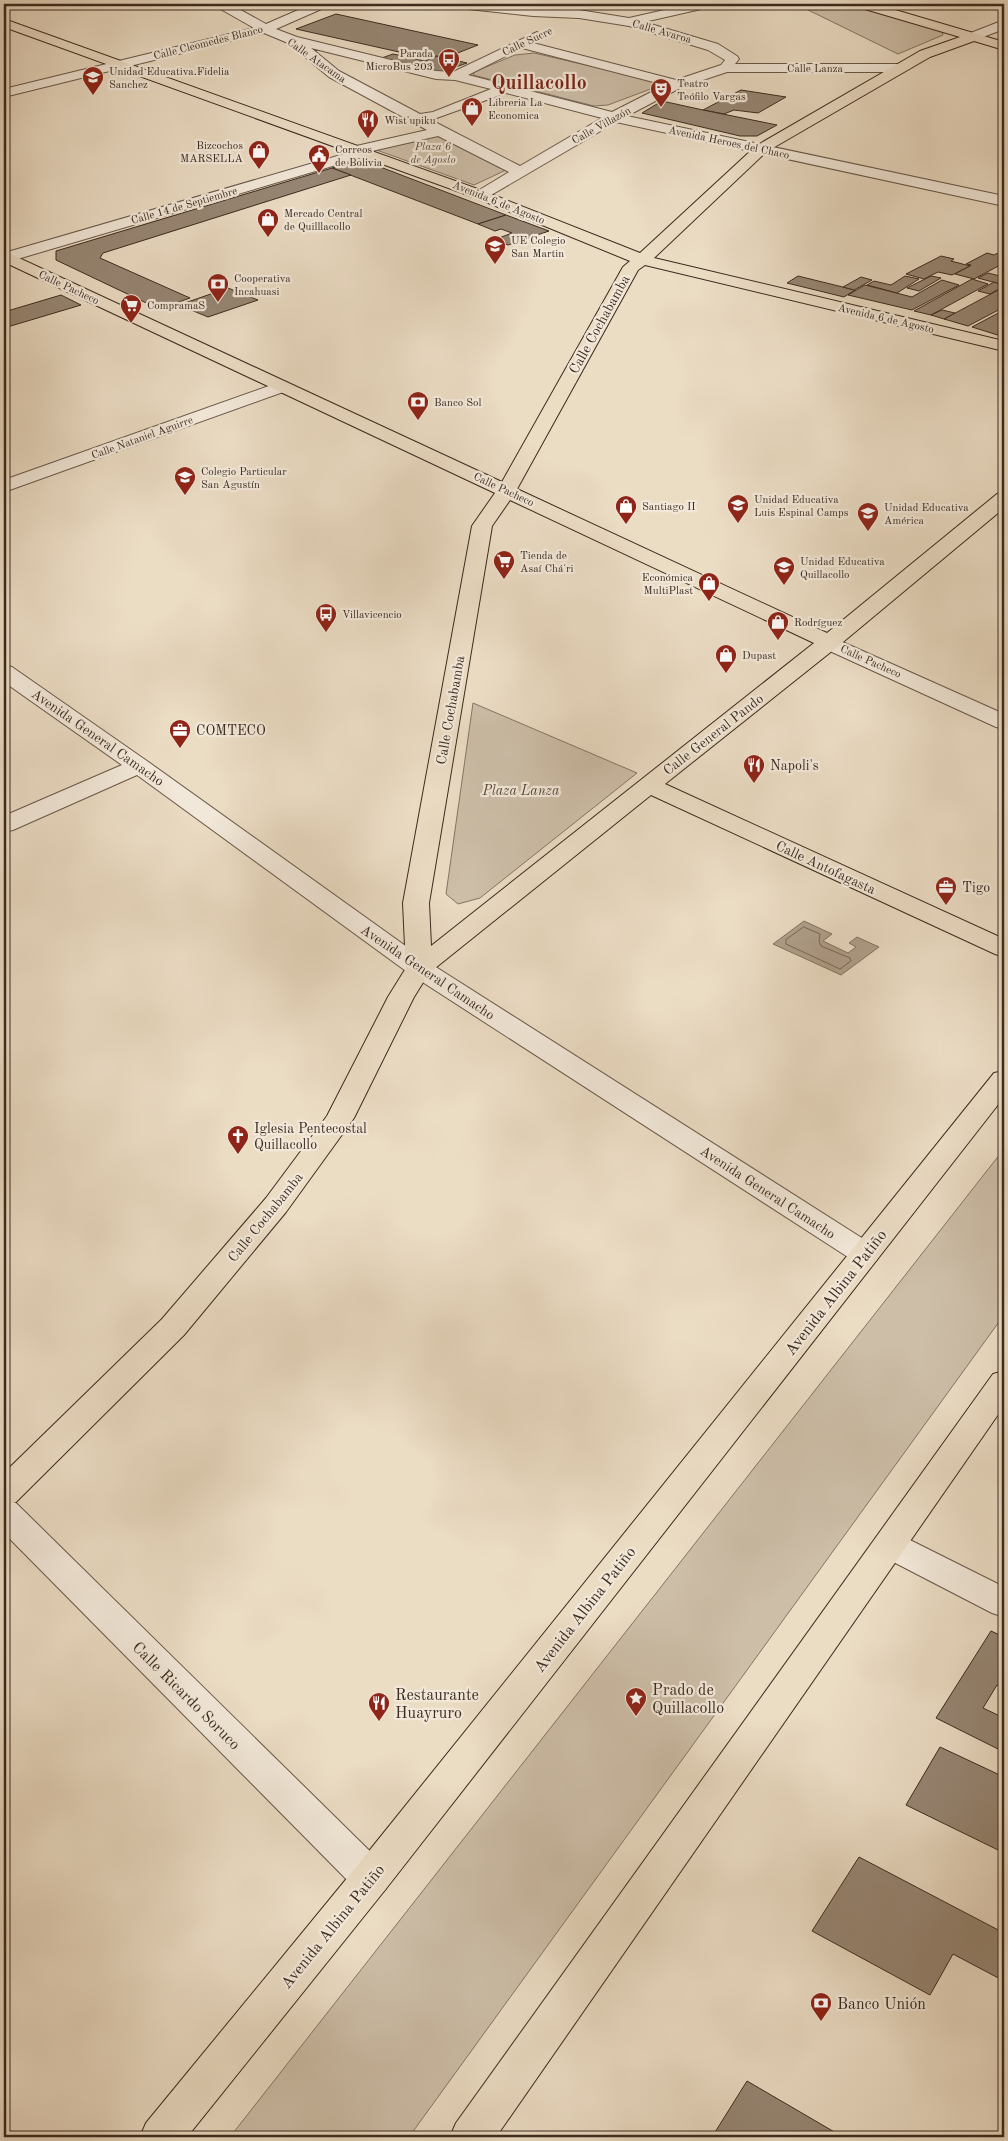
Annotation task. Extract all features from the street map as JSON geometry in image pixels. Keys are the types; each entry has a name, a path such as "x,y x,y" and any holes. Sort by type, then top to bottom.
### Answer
{"main road":[{"path":"862,4 1004,46"},
{"name":"Avenida 6 de Agosto","path":"4,23 481,195 642,260 1004,346"},
{"name":"Calle Cochabamba","path":"4,1493 173,1328 276,1205 340,1118 401,997 419,968 416,903 482,526 507,490 631,267 642,260 761,149 903,68 924,54 972,37"},
{"name":"Calle Pacheco","path":"5,257 829,642"},
{"name":"Calle General Pando","path":"419,968 829,642 1004,498"},
{"name":"Calle Antofagasta","path":"649,785 1004,949"},
{"name":"Avenida Albina Patiño","path":"161,2137 371,1878 864,1254 1004,1080"},
{"path":"472,2137 1004,1382"}],"street":[{"name":"Calle Atacama","path":"221,4 265,29 293,40 334,74 440,131 520,171"},
{"name":"Calle Cleomedes Blanco","path":"4,92 265,29 322,4"},
{"name":"Calle Avaroa","path":"458,4 533,12 579,14 631,22 713,47 732,59 726,68"},
{"name":"Calle Sucre","path":"455,76 555,28 597,4"},
{"path":"631,22 706,4"},
{"name":"Calle Cochabamba","path":"972,37 1004,24"},
{"name":"Avenida Heroes del Chaco","path":"293,40 436,75 455,76 614,116 1004,201"},
{"path":"520,44 677,84"},
{"path":"334,74 380,62"},
{"name":"Calle Lanza","path":"726,68 903,68"},
{"name":"Calle Villazón","path":"481,195 614,116 677,84 726,68"},
{"path":"418,119 437,115 504,89"},
{"name":"Calle 14 de Septiembre","path":"5,257 361,151 440,131"},
{"name":"Calle Nataniel Aguirre","path":"4,486 280,387"},
{"name":"Calle Pacheco","path":"829,642 1004,722"},
{"name":"Avenida General Camacho","path":"4,672 139,766 419,968 864,1254"},
{"path":"4,825 139,766"},
{"name":"Calle Ricardo Soruco","path":"4,1512 371,1878"},
{"path":"890,1545 1004,1603"}],"green space":[{"path":"789,4 849,4 942,31 943,35 898,54 804,8"},
{"path":"534,53 651,80 656,83 656,87 608,105 594,106 473,75 474,72 515,55"},
{"name":"Plaza 6 de Agosto","path":"436,133 506,170 474,185 371,148"},
{"name":"Plaza Lanza","path":"473,703 637,773 480,898 458,904 446,894"},
{"name":"Prado de Quillacollo","path":"1004,1149 1004,1315 409,2137 230,2137"}],"water":[{"path":"804,921 832,934 823,941 848,953 856,947 849,943 857,937 879,947 841,975 773,944"}],"building":[{"path":"336,14 478,45 445,58 430,55 426,58 296,29"},
{"path":"393,54 425,61 437,56 467,63 441,72 379,59"},
{"path":"741,90 786,97 758,113 734,110 724,114 703,110"},
{"path":"662,101 777,125 757,136 740,136 642,113"},
{"path":"362,160 506,215 478,224 332,168"},
{"path":"332,168 351,175 103,253 100,258 190,298 159,309 56,260 56,251"},
{"path":"506,215 549,231 508,245 494,240 512,233 501,229 495,231 478,224"},
{"path":"1004,250 1004,263 974,279 955,274 971,265 966,264 987,253 994,255"},
{"path":"941,256 970,266 952,275 938,272 924,279 906,274"},
{"path":"988,273 1004,277 1004,285 978,278"},
{"path":"798,276 855,290 844,297 787,283"},
{"path":"905,276 919,279 897,293 867,285 874,281 891,285"},
{"path":"931,276 941,278 919,291 907,288"},
{"path":"861,277 872,280 854,290 843,287"},
{"path":"972,279 988,284 931,315 914,311"},
{"path":"942,280 959,285 912,310 848,295 865,285 912,297"},
{"path":"994,282 1004,286 990,294 978,291"},
{"path":"1004,287 1004,307 968,326 944,319"},
{"name":"Cooperativa Incahuasi","path":"228,288 258,300 208,317 179,305"},
{"path":"61,295 81,305 4,328 4,312"},
{"path":"942,310 955,313 944,319 931,315"},
{"path":"1004,310 1004,337 972,327"},
{"path":"991,1631 1004,1637 1004,1689 997,1685 983,1708 1004,1718 1004,1752 936,1718"},
{"path":"940,1747 1004,1777 1004,1840 998,1850 906,1805"},
{"path":"859,1857 1004,1933 1004,1981 953,1954 930,1995 812,1931"},
{"path":"747,2081 843,2137 712,2137"}],"place":[{"name":"Parada MicroBus 203","path":"449,78"},
{"name":"Unidad Educativa.Fidelia Sanchez","path":"93,96"},
{"name":"Teatro Teófilo Vargas","path":"661,108"},
{"name":"Libreria La Economica","path":"472,127"},
{"name":"Wist'upiku","path":"368,139"},
{"name":"Bizcochos MARSELLA","path":"259,170"},
{"name":"Correos de Bolivia","path":"319,174"},
{"name":"Mercado Central de Quilllacollo","path":"268,238"},
{"name":"UE Colegio San Martin","path":"495,265"},
{"name":"Cooperativa Incahuasi","path":"218,303"},
{"name":"CompramaS","path":"131,324"},
{"name":"Banco Sol","path":"418,421"},
{"name":"Colegio Particular San Agustín","path":"185,496"},
{"name":"Unidad Educativa Luis Espinal Camps","path":"738,524"},
{"name":"Santiago II","path":"626,525"},
{"name":"Unidad Educativa América","path":"868,532"},
{"name":"Tienda de Asaí Chá'ri","path":"504,580"},
{"name":"Unidad Educativa Quillacollo","path":"784,586"},
{"name":"Económica MultiPlast","path":"709,602"},
{"name":"Villavicencio","path":"326,633"},
{"name":"Rodríguez","path":"778,641"},
{"name":"Dupast","path":"726,674"},
{"name":"COMTECO","path":"180,749"},
{"name":"Napoli's","path":"754,784"},
{"name":"Tigo","path":"946,906"},
{"name":"Iglesia Pentecostal Quillacollo","path":"238,1155"},
{"name":"Prado de Quillacollo","path":"636,1717"},
{"name":"Restaurante Huayruro","path":"379,1722"},
{"name":"Banco Unión","path":"821,2022"}],"district":[{"name":"Quillacollo","path":"539,82"}]}
